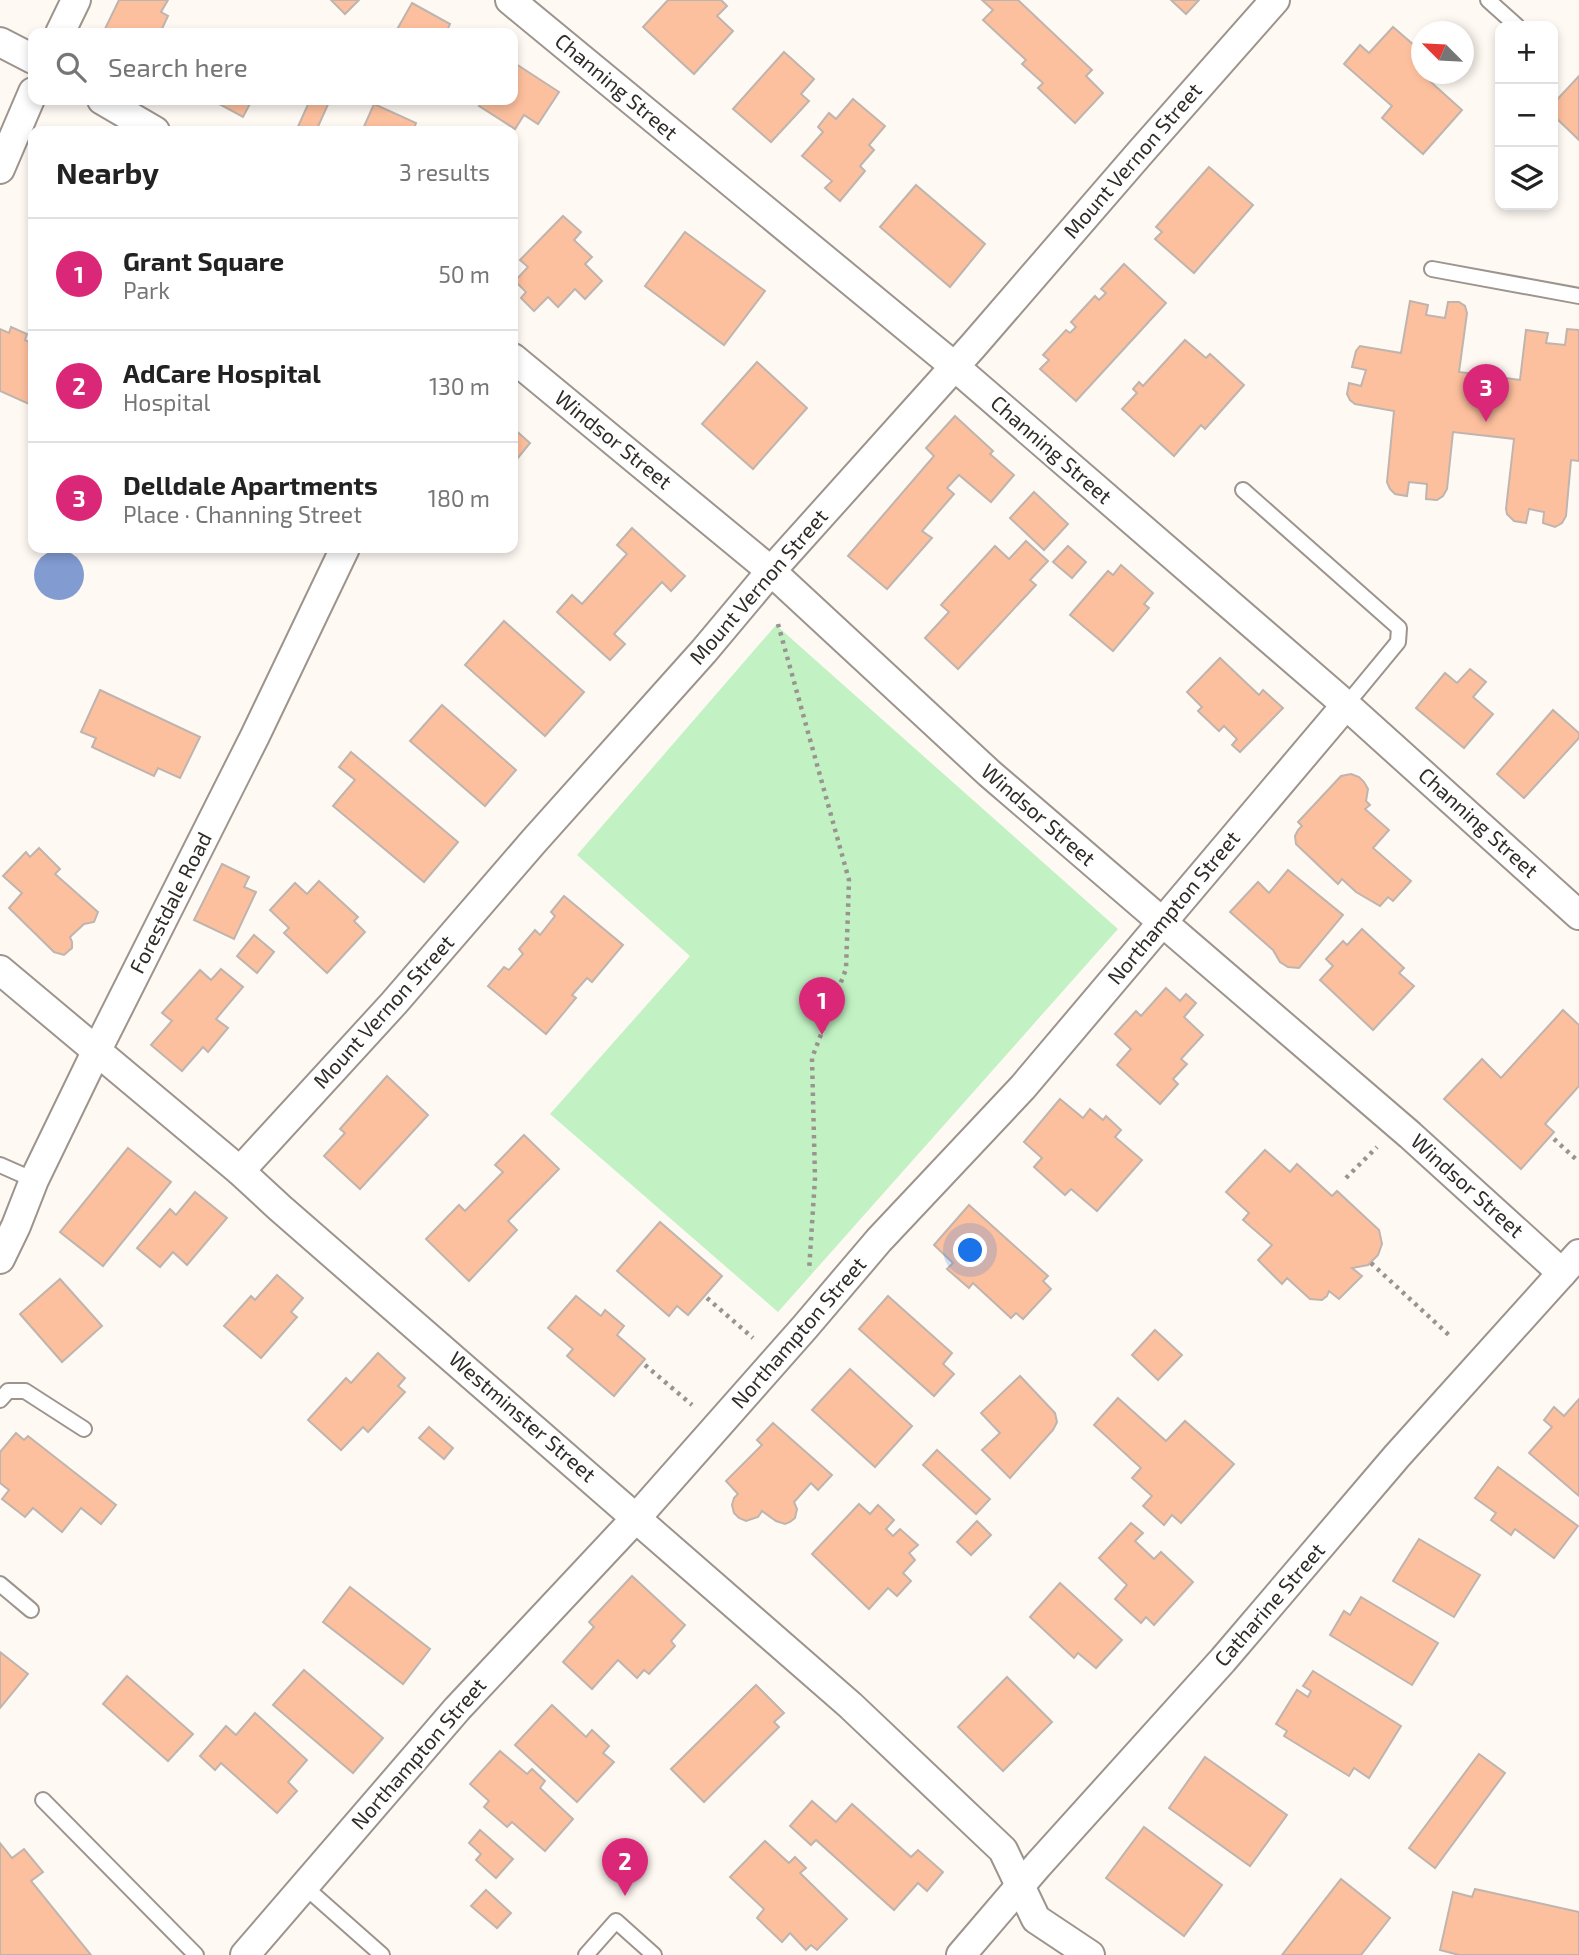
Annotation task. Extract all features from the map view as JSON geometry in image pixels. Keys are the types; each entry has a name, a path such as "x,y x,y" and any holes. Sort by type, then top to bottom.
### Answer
{"street":[{"path":"62,28 76,0"},
{"name":"Channing Street","path":"510,0 954,366 1346,705 1579,915"},
{"name":"Mount Vernon Street","path":"240,1171 394,1003 1275,0"},
{"path":"0,42 28,56"},
{"path":"0,169 28,104"},
{"path":"111,105 147,126"},
{"name":"Windsor Street","path":"518,362 771,571 989,773 1410,1135 1574,1261"},
{"name":"Forestdale Road","path":"0,1259 97,1050 255,736 343,553"},
{"name":"Northampton Street","path":"244,1955 457,1709 637,1517 879,1240 1023,1087 1346,705"},
{"name":"Westminster Street","path":"0,970 240,1171 850,1705 1003,1850 1037,1919 1078,1951"},
{"name":"Catharine Street","path":"961,1955 1038,1865 1223,1660 1397,1456 1574,1261"}],"lane":[{"path":"1488,0 1511,21"},
{"path":"1432,269 1579,296"},
{"path":"1243,489 1399,628 1398,642 1346,705"},
{"path":"0,1165 34,1181"},
{"path":"0,1400 8,1391 25,1391 84,1429"},
{"path":"0,1584 31,1610"},
{"path":"43,1800 196,1955"},
{"path":"304,1886 382,1955"},
{"path":"586,1955 616,1921 654,1955"}],"path":[{"path":"775,613 849,880 846,969 811,1058 815,1178 808,1276"},
{"path":"1554,1139 1579,1162"},
{"path":"1346,1178 1377,1147"},
{"path":"1371,1263 1451,1337"},
{"path":"706,1298 753,1338"},
{"path":"645,1365 693,1406"}],"green space":[{"path":"776,625 1118,929 778,1312 550,1114 690,956 577,855"}],"water":[{"path":"47,553 71,553 82,565 82,585 77,593 69,598 49,598 41,593 36,585 36,565"}],"building":[{"path":"119,0 168,0 161,12 168,16 162,28 105,28"},
{"path":"331,0 359,0 345,14"},
{"path":"668,0 721,0 727,6 717,16 733,31 694,74 643,27"},
{"path":"982,0 1018,0 1092,70 1086,76 1103,93 1075,123 1038,88 1043,83 1022,64 1026,60 983,20 993,10"},
{"path":"1171,0 1199,0 1186,14"},
{"path":"412,3 450,24 448,28 398,28"},
{"path":"1393,27 1411,43 1411,84 1433,84 1462,110 1423,154 1382,118 1392,106 1344,64 1360,45 1369,53"},
{"path":"784,52 814,79 801,94 809,101 771,142 733,109"},
{"path":"518,65 559,92 538,124 524,115 517,126 510,126 479,106 518,105"},
{"path":"1579,76 1579,140 1558,120 1558,99"},
{"path":"853,99 885,126 869,145 874,150 860,166 865,171 840,201 825,188 832,181 802,156 823,132 818,127 829,113 836,119"},
{"path":"221,105 249,105 243,117"},
{"path":"308,105 328,105 318,126 298,126"},
{"path":"374,105 416,123 415,126 364,126"},
{"path":"1209,167 1253,205 1194,273 1155,239 1162,232 1156,227"},
{"path":"916,185 985,244 950,287 880,227"},
{"path":"563,216 581,232 574,240 592,257 585,264 602,281 585,299 575,289 558,307 548,297 534,311 521,298 526,292 518,284 518,278 528,267 520,260"},
{"path":"685,232 765,291 724,345 645,286"},
{"path":"1124,264 1166,303 1076,401 1040,369 1049,360 1043,355 1066,330 1070,333 1076,327 1071,322 1095,296 1099,300 1106,293 1101,289"},
{"path":"1410,301 1428,305 1426,315 1445,318 1448,302 1459,302 1465,306 1467,313 1459,372 1520,380 1526,330 1548,333 1546,343 1565,345 1567,329 1579,330 1579,461 1571,460 1566,516 1562,523 1555,527 1543,523 1544,512 1529,509 1526,523 1514,521 1507,514 1514,439 1453,432 1447,489 1443,496 1437,500 1426,499 1427,484 1409,482 1407,496 1395,494 1390,489 1387,482 1394,411 1355,404 1347,394 1349,383 1361,386 1366,370 1352,367 1360,346 1401,353"},
{"path":"11,327 27,334 28,404 0,391 0,329 9,333"},
{"path":"1185,340 1206,358 1210,354 1244,385 1205,429 1201,425 1174,456 1122,409 1137,393 1133,389 1139,382 1143,386"},
{"path":"757,362 807,408 753,469 702,424"},
{"path":"955,416 993,451 990,454 1014,475 991,502 959,475 947,488 954,494 922,531 932,538 887,589 848,556 934,456 926,448"},
{"path":"518,432 530,443 518,458"},
{"path":"1034,492 1068,524 1044,550 1010,518"},
{"path":"632,528 685,576 671,591 662,582 614,634 625,644 610,660 557,612 572,595 582,604 627,554 617,545"},
{"path":"1026,541 1048,561 1030,580 1036,585 958,669 925,638 949,612 941,605 995,546 1009,559"},
{"path":"1068,546 1086,562 1072,578 1053,562"},
{"path":"1121,565 1153,593 1144,604 1149,608 1113,651 1070,615 1108,571 1113,575"},
{"path":"504,621 584,692 545,736 465,665"},
{"path":"1220,658 1259,695 1263,690 1283,708 1240,752 1232,745 1237,739 1224,726 1219,731 1198,711 1202,707 1187,692"},
{"path":"1470,669 1486,682 1473,697 1493,714 1464,748 1416,708 1445,673 1457,683"},
{"path":"100,690 200,737 180,778 158,768 154,776 92,747 96,738 81,732"},
{"path":"442,705 516,770 485,806 410,741"},
{"path":"1553,710 1579,733 1579,738 1524,798 1497,774"},
{"path":"351,752 458,842 424,882 333,806 355,780 339,767"},
{"path":"1351,774 1359,777 1368,789 1366,801 1370,805 1365,809 1389,830 1373,848 1411,881 1393,901 1388,897 1380,906 1356,892 1342,879 1338,884 1296,844 1295,836 1302,826 1298,822 1341,776"},
{"path":"39,848 60,869 55,874 98,912 94,922 84,924 70,937 72,948 64,955 54,952 9,908 22,893 3,876 26,852 30,857"},
{"path":"222,864 249,877 244,887 256,892 234,939 194,920"},
{"path":"1288,870 1343,915 1299,968 1288,967 1280,962 1273,950 1230,912 1258,882 1269,893"},
{"path":"319,881 358,917 354,921 365,932 327,973 284,933 289,928 270,910 295,883 307,894"},
{"path":"564,896 623,945 592,982 587,978 572,995 576,998 546,1034 488,986 504,967 509,970 523,954 519,949 535,930 540,935 555,916 551,912"},
{"path":"1362,929 1404,968 1399,973 1414,986 1373,1030 1320,980 1333,966 1326,959 1343,941 1347,945"},
{"path":"254,935 274,952 257,973 237,956"},
{"path":"221,969 243,987 216,1019 228,1028 208,1052 203,1047 182,1071 151,1045 172,1021 162,1013 200,970 211,980"},
{"path":"1166,988 1180,1001 1186,994 1196,1003 1184,1017 1203,1035 1181,1059 1187,1064 1173,1079 1178,1084 1160,1104 1117,1065 1131,1049 1115,1034 1136,1011 1141,1016"},
{"path":"1563,1010 1579,1025 1579,1086 1545,1124 1554,1132 1521,1169 1444,1099 1482,1059 1501,1078"},
{"path":"387,1076 428,1115 360,1189 324,1156 345,1133 340,1129"},
{"path":"1060,1099 1083,1118 1090,1109 1103,1120 1106,1116 1121,1130 1115,1137 1142,1160 1097,1211 1071,1189 1065,1195 1034,1167 1042,1158 1024,1142"},
{"path":"524,1135 559,1169 508,1221 517,1230 469,1281 426,1239 459,1205 465,1211 503,1172 495,1165"},
{"path":"128,1148 171,1182 103,1266 60,1232"},
{"path":"1265,1150 1290,1172 1297,1164 1332,1196 1337,1191 1379,1230 1382,1244 1378,1255 1368,1265 1352,1268 1362,1276 1339,1299 1329,1291 1322,1300 1310,1299 1287,1278 1282,1284 1258,1260 1272,1245 1243,1220 1249,1213 1226,1192"},
{"path":"195,1192 227,1218 187,1265 173,1252 160,1267 137,1248 170,1209 176,1215"},
{"path":"969,1205 1048,1276 1043,1281 1051,1289 1023,1319 1016,1313 1011,1318 973,1283 969,1288 947,1269 953,1263 934,1245"},
{"path":"660,1222 722,1276 688,1315 677,1306 669,1316 617,1271"},
{"path":"277,1275 303,1298 291,1312 297,1317 261,1358 224,1326 251,1296 255,1300"},
{"path":"60,1279 102,1326 62,1362 20,1314"},
{"path":"576,1296 601,1316 605,1310 624,1326 617,1335 645,1359 614,1396 567,1356 573,1349 548,1328"},
{"path":"888,1296 952,1353 943,1364 954,1374 934,1396 859,1329"},
{"path":"1155,1330 1182,1355 1158,1380 1132,1355"},
{"path":"378,1353 405,1378 398,1386 405,1392 368,1432 363,1427 341,1450 308,1420 346,1378 351,1383"},
{"path":"850,1369 912,1426 875,1467 812,1410"},
{"path":"1020,1376 1055,1413 1057,1422 1010,1478 982,1450 1000,1433 981,1413"},
{"path":"1118,1398 1166,1441 1185,1421 1234,1464 1181,1523 1172,1515 1164,1525 1143,1506 1152,1496 1132,1478 1141,1468 1094,1425"},
{"path":"1579,1399 1579,1496 1529,1453 1552,1427 1544,1420 1554,1407 1564,1416"},
{"path":"773,1423 832,1475 818,1490 811,1483 794,1502 797,1509 795,1518 785,1524 762,1511 758,1517 746,1521 739,1518 732,1505 738,1494 726,1481 762,1445 757,1440"},
{"path":"429,1427 453,1448 444,1459 419,1438"},
{"path":"16,1433 24,1440 28,1436 116,1505 101,1524 81,1508 62,1532 33,1508 25,1517 2,1499 9,1490 0,1483 0,1452"},
{"path":"937,1450 990,1499 976,1514 923,1465"},
{"path":"1498,1467 1578,1526 1554,1558 1515,1529 1511,1535 1491,1520 1496,1513 1475,1498"},
{"path":"859,1504 870,1514 878,1505 894,1520 886,1529 893,1536 900,1529 918,1545 909,1553 915,1560 903,1573 911,1581 897,1596 888,1588 869,1609 812,1554"},
{"path":"977,1521 991,1535 971,1555 957,1542"},
{"path":"1131,1523 1143,1533 1135,1541 1154,1559 1161,1552 1193,1582 1154,1625 1146,1617 1141,1623 1115,1599 1127,1585 1099,1558"},
{"path":"1419,1539 1480,1575 1454,1617 1393,1581"},
{"path":"632,1576 685,1625 671,1641 675,1646 649,1674 644,1670 637,1678 618,1660 592,1689 563,1662 594,1627 589,1622"},
{"path":"1060,1583 1122,1640 1096,1668 1078,1653 1074,1658 1030,1617"},
{"path":"350,1587 430,1649 403,1684 323,1622"},
{"path":"1361,1597 1438,1643 1412,1685 1330,1635 1344,1611 1350,1615"},
{"path":"0,1652 28,1674 0,1708"},
{"path":"304,1670 383,1738 353,1773 273,1705"},
{"path":"1313,1671 1401,1726 1369,1778 1354,1768 1349,1776 1284,1736 1287,1731 1276,1724 1297,1690 1308,1697 1311,1691 1303,1686"},
{"path":"127,1676 193,1734 168,1761 103,1704"},
{"path":"1007,1677 1052,1722 1003,1771 958,1727"},
{"path":"756,1685 784,1713 774,1722 779,1727 704,1802 671,1769"},
{"path":"552,1705 586,1737 592,1730 609,1746 603,1753 614,1762 577,1802 515,1745"},
{"path":"255,1713 307,1760 288,1782 297,1791 277,1813 221,1763 215,1770 200,1756 226,1726 236,1735"},
{"path":"500,1751 527,1774 532,1769 545,1781 540,1788 573,1819 545,1851 512,1822 507,1827 484,1807 489,1801 470,1784"},
{"path":"1479,1754 1505,1773 1435,1868 1409,1848"},
{"path":"1205,1757 1287,1815 1250,1866 1169,1808"},
{"path":"812,1801 836,1822 852,1804 911,1857 918,1850 943,1872 927,1891 918,1883 894,1910 816,1840 811,1845 790,1826"},
{"path":"1144,1827 1222,1885 1184,1936 1106,1878"},
{"path":"480,1830 513,1859 496,1878 476,1860 481,1854 469,1843"},
{"path":"765,1841 789,1863 795,1857 806,1868 800,1873 847,1919 817,1950 811,1945 806,1950 790,1933 782,1942 757,1918 764,1909 730,1877"},
{"path":"0,1843 12,1858 24,1849 43,1872 31,1881 91,1955 0,1955"},
{"path":"1341,1879 1390,1918 1361,1955 1282,1955"},
{"path":"1475,1889 1579,1912 1579,1955 1459,1955 1440,1950 1453,1892 1472,1897"},
{"path":"486,1890 511,1913 497,1928 471,1906"}],"place":[{"name":"Delldale Apartments","path":"1486,422"},
{"name":"Grant Square","path":"822,1035"},
{"name":"AdCare Hospital","path":"625,1896"}]}
